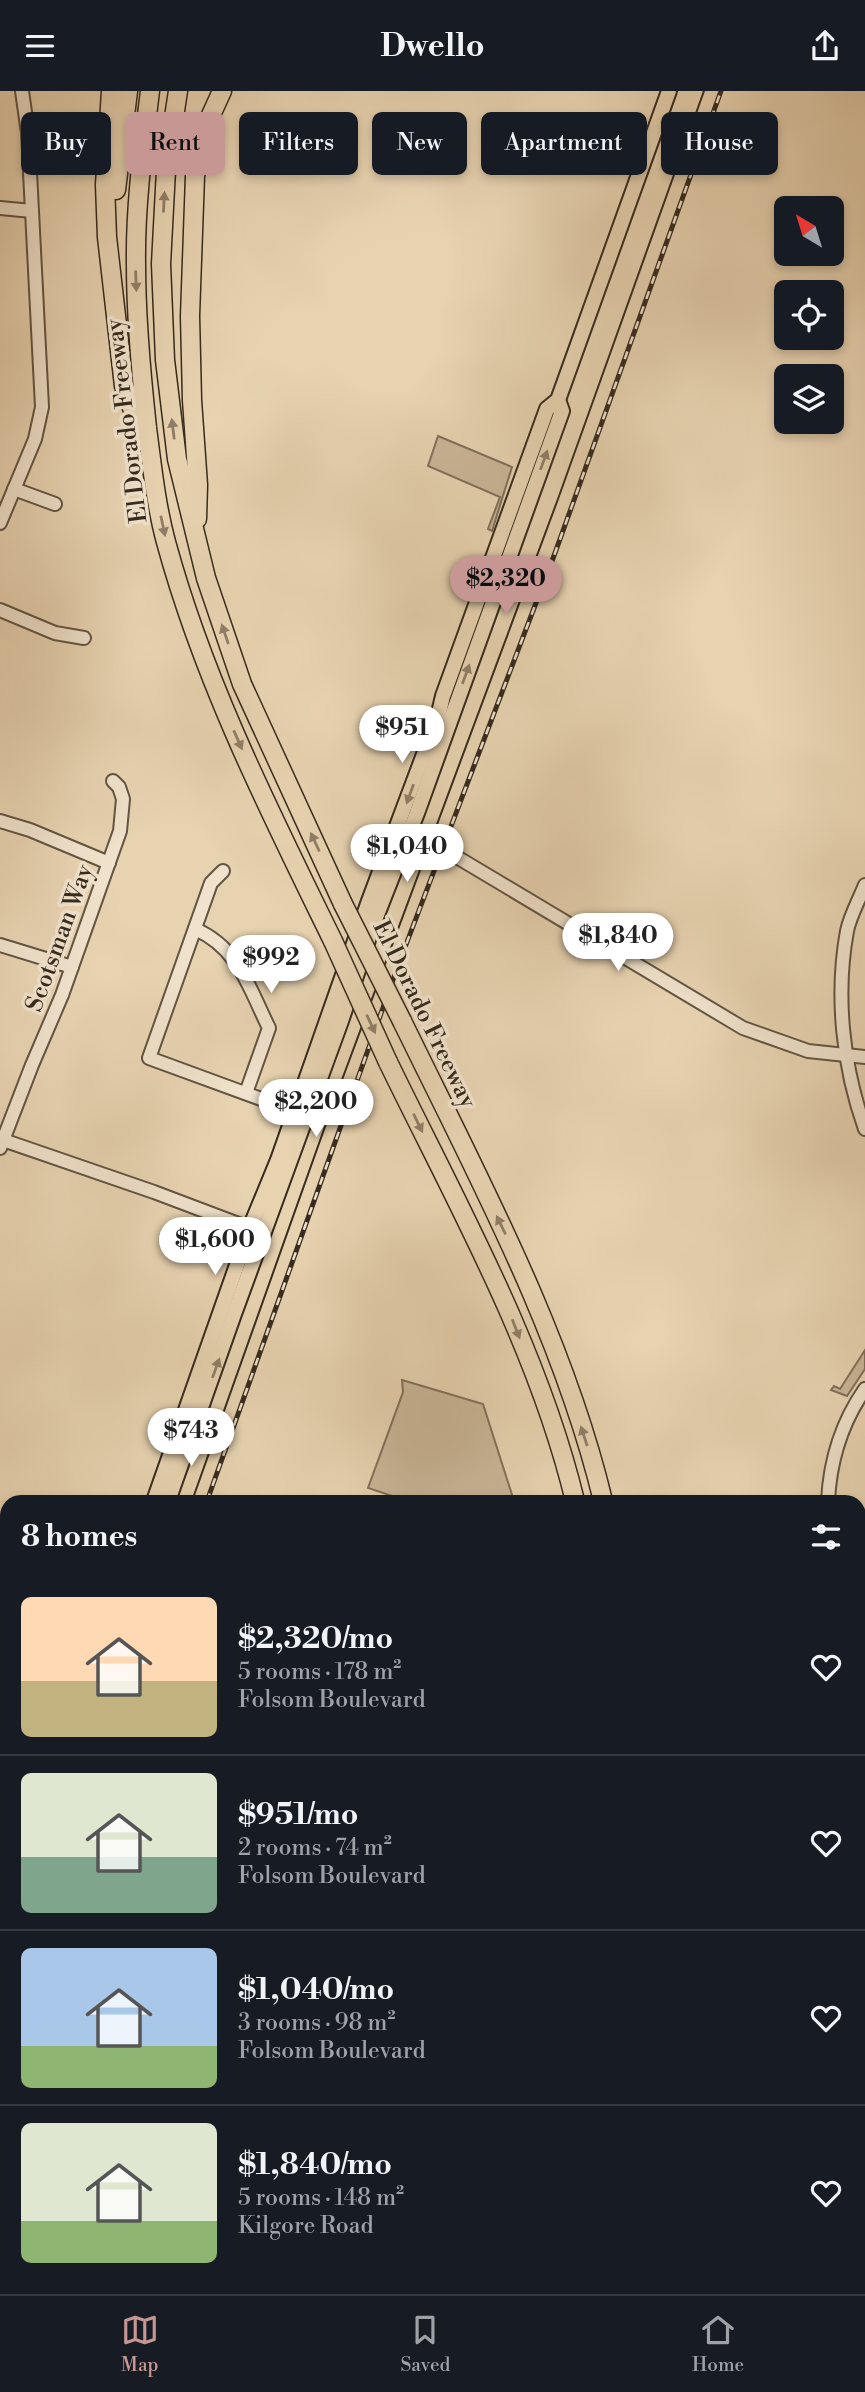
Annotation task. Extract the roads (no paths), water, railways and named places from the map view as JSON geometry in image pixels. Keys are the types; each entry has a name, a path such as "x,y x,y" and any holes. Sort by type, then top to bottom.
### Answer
{"highway":[{"path":"111,91 105,185 110,260 124,386 151,459"},
{"path":"110,260 128,91"},
{"name":"El Dorado Freeway","path":"150,91 141,164 136,262 139,360 151,459 166,542 196,634 241,747 388,1062 508,1310 544,1402 573,1495"},
{"name":"El Dorado Freeway","path":"178,91 165,183 162,264 165,360 177,459 196,543 242,684 344,905 527,1278 569,1390 601,1495"},
{"path":"196,543 198,485 190,316 195,176 206,126 222,91"}],"main road":[{"path":"165,1495 177,1456 172,1448 301,1113 404,828 495,563 502,551 498,543 548,408 558,400 669,91"},
{"path":"404,828 493,600 562,411 558,400"},
{"path":"493,600 490,586 495,563"},
{"path":"166,1495 257,1231"}],"street":[{"path":"0,523 35,439 42,407 28,133 22,91"},
{"path":"0,208 32,211"},
{"path":"14,489 55,504"},
{"path":"0,610 55,633 84,638"},
{"name":"Scotsman Way","path":"1,1142 72,967 120,831 122,793 113,781"},
{"path":"0,821 30,830 109,863"},
{"path":"404,828 743,1028 808,1051 865,1057"},
{"path":"223,871 211,883 149,1058 301,1113"},
{"path":"865,885 848,928 842,1001 846,1056 853,1095 865,1129"},
{"path":"195,929 209,935 229,951 269,1028 246,1093"},
{"path":"0,945 72,967"},
{"path":"1,1142 143,1188 257,1231"},
{"path":"829,1495 836,1448 865,1389"}],"tram line":[{"path":"194,1495 333,1104 558,499 704,91"}],"railway":[{"path":"209,1495 399,963 555,553 721,91"}]}
